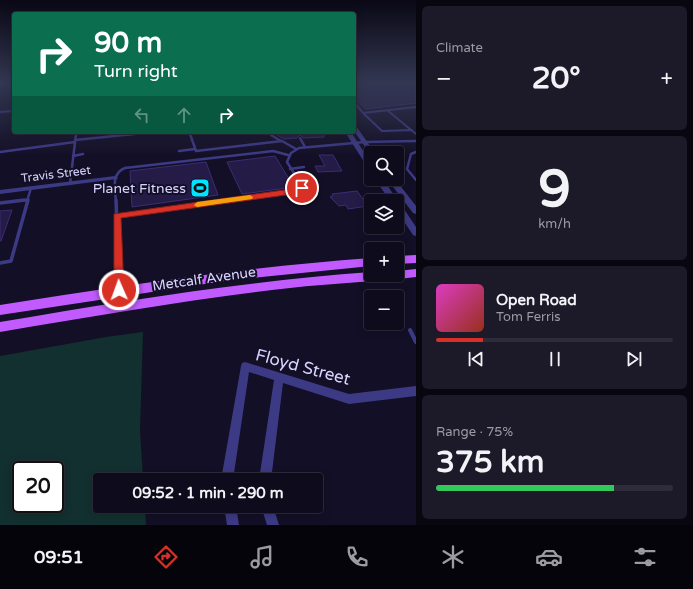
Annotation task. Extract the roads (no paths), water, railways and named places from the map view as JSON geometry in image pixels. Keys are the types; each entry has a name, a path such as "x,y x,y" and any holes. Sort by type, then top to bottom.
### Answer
{"main road":[{"path":"404,260 416,259"},
{"name":"Metcalf Avenue","path":"0,310 119,290 232,274 304,266 364,262"},
{"path":"404,274 416,273"},
{"name":"Metcalf Avenue","path":"0,327 238,289 364,277"}],"street":[{"path":"356,130 368,146"},
{"path":"349,134 364,157"},
{"name":"Travis Street","path":"0,192 115,178"},
{"path":"396,186 416,211"},
{"path":"404,215 416,233"},
{"name":"Floyd Street","path":"228,473 245,366 349,398 416,391"},
{"path":"266,473 279,377"},
{"path":"231,513 234,525"},
{"path":"269,513 273,525"}],"lane":[{"path":"358,106 382,131 412,130"},
{"path":"363,113 416,107"},
{"path":"387,110 416,134"},
{"path":"0,112 12,111"},
{"path":"70,184 76,134"},
{"path":"0,152 134,134"},
{"path":"190,134 195,149"},
{"path":"271,135 296,149"},
{"path":"300,138 305,148"},
{"path":"179,151 195,149 196,151 282,141"},
{"path":"117,216 300,190 302,186 287,162 288,155 296,149 365,142 416,141"},
{"path":"119,290 115,178 117,172 125,168 273,151 288,155"},
{"path":"416,152 411,154 407,168 416,180"},
{"path":"73,156 83,154"},
{"path":"290,169 304,167"},
{"path":"0,263 11,262 31,188"},
{"path":"0,204 27,200"},
{"path":"410,330 416,342"}],"place":[{"name":"Planet Fitness","path":"200,188"}]}
